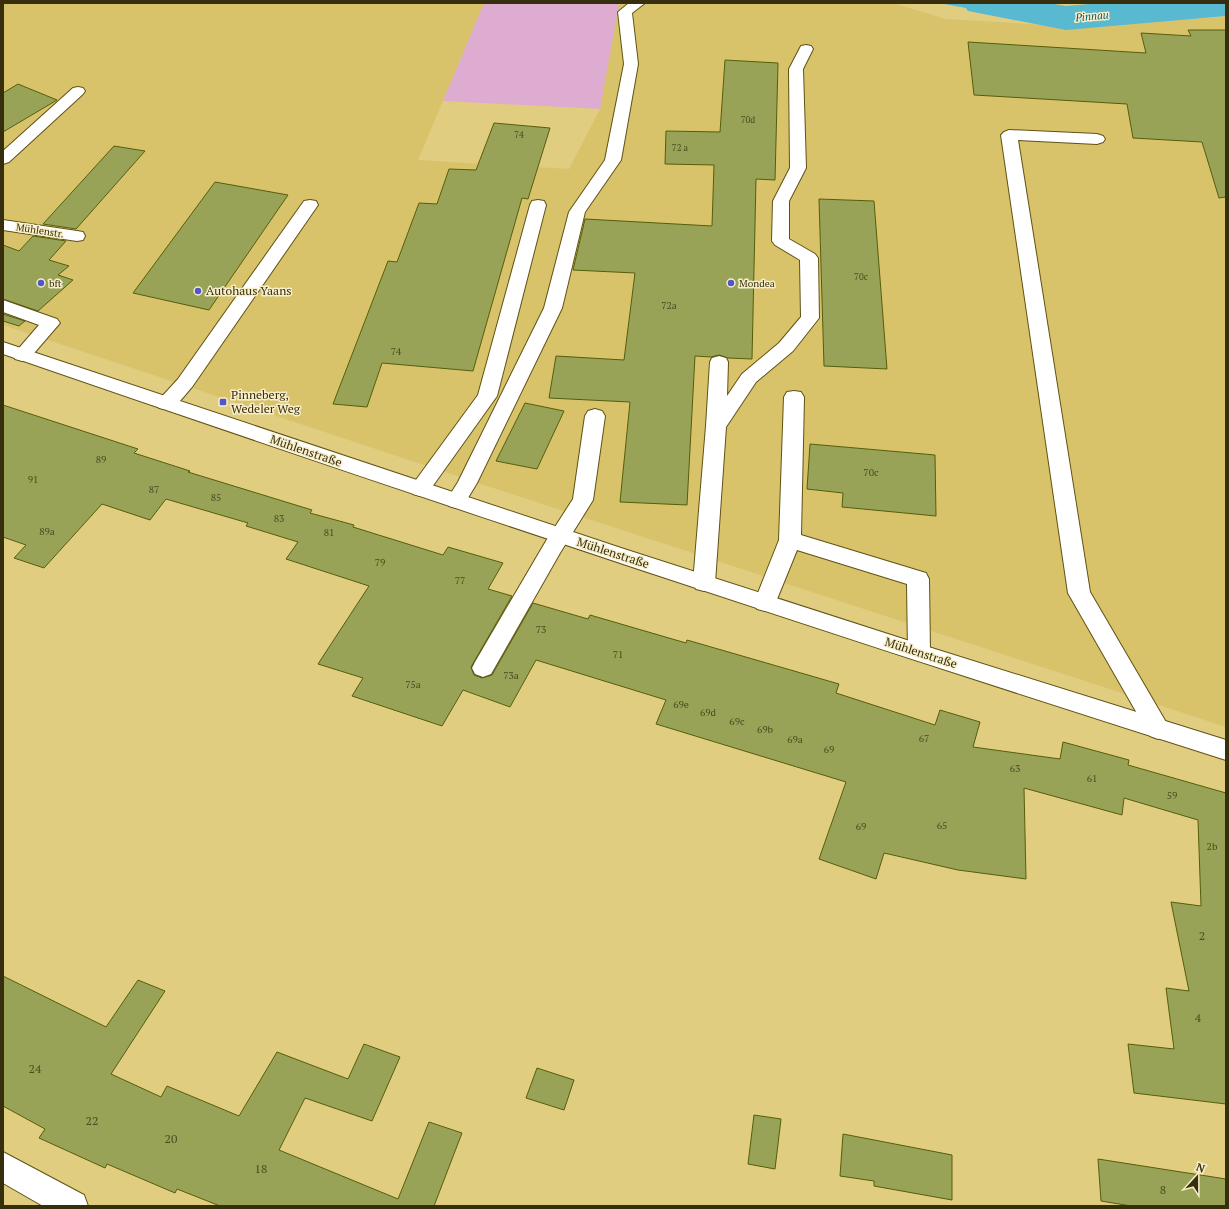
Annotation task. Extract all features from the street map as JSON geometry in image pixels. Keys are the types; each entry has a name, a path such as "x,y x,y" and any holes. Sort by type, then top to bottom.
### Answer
{"main road":[{"path":"456,501 471,476 553,308 577,212 613,160 631,64 625,12 638,3"},
{"path":"716,426 749,378 786,347 810,318 809,258 781,241 781,201 798,168 796,69 806,49"},
{"path":"3,159 78,90"},
{"path":"1097,139 1009,135 1079,593 1158,729"},
{"path":"420,489 487,396 538,205"},
{"path":"166,403 185,383 310,206"},
{"name":"Mühlenstr.","path":"3,224 77,236"},
{"path":"3,306 51,323 12,351"},
{"name":"Mühlenstraße","path":"12,351 560,536 1226,750"},
{"path":"704,583 716,426 719,362"},
{"path":"765,603 790,540 794,396"},
{"path":"483,668 560,536 583,500 595,416"},
{"path":"790,540 918,579 919,652"},
{"path":"3,1167 73,1206"}],"shaded area":[{"path":"3,3 484,3 418,160 569,169 600,109 619,3 893,3 946,19 1062,26 1226,17 1226,727 484,485 3,325"},
{"path":"484,3 619,3 600,109 443,101"}],"water":[{"path":"939,3 1036,3 1059,6 1062,26"}],"building":[{"path":"1188,30 1226,30 1226,197 1219,198 1202,142 1133,138 1127,104 974,95 968,42 1146,53 1141,33 1191,36"},
{"path":"725,60 778,63 775,180 756,179 752,359 728,358 719,355 711,357 695,356 687,505 620,502 630,402 549,398 556,356 624,360 635,273 573,270 585,219 712,226 714,165 665,164 666,131 720,132"},
{"path":"18,84 57,100 3,132 3,93"},
{"path":"494,123 550,128 528,199 522,198 473,371 382,363 367,407 333,404 388,261 397,262 419,203 437,204 449,169 476,170"},
{"path":"114,146 145,151 76,229 43,224"},
{"path":"215,182 288,195 209,310 133,293"},
{"path":"819,199 874,201 887,369 824,366"},
{"name":"bft","path":"33,236 66,241 49,260 69,266 58,275 73,280 38,311 3,299 3,245 19,251"},
{"path":"3,314 25,321 19,326 3,321"},
{"path":"525,403 564,411 537,469 496,461"},
{"path":"3,405 138,449 134,453 190,471 188,472 312,510 310,513 354,525 353,527 443,555 448,547 503,563 488,589 512,596 471,667 474,675 482,678 492,675 533,603 588,619 590,615 686,643 687,640 839,684 836,693 935,725 940,710 980,722 973,747 1060,759 1063,742 1129,760 1128,765 1226,793 1226,1104 1134,1093 1128,1044 1174,1049 1166,988 1189,991 1171,902 1201,906 1198,820 1124,798 1122,815 1024,788 1026,879 958,870 884,853 876,879 819,859 846,782 656,724 666,700 536,660 510,707 463,690 442,726 352,696 363,678 318,664 369,586 286,559 298,542 246,526 248,523 166,499 150,520 102,504 44,568 14,558 26,545 3,537"},
{"path":"810,444 935,455 936,516 842,507 843,493 807,489"},
{"path":"3,976 106,1027 138,980 165,991 111,1074 161,1097 167,1086 239,1116 277,1052 348,1079 364,1044 400,1057 372,1121 305,1098 279,1150 398,1199 429,1122 462,1133 434,1206 220,1206 177,1189 175,1193 107,1164 105,1168 39,1138 45,1129 3,1106"},
{"path":"537,1068 574,1080 564,1110 526,1098"},
{"path":"754,1115 781,1119 775,1169 748,1164"},
{"path":"843,1134 952,1155 952,1200 874,1186 874,1181 840,1176"},
{"path":"1098,1159 1226,1179 1226,1206 1131,1206 1101,1201"}],"waterway":[{"name":"Pinnau","path":"982,3 1066,18 1226,4"}],"place":[{"name":"bft","path":"41,283"},
{"name":"Mondea","path":"731,283"},
{"name":"Autohaus Yaans","path":"198,291"},
{"name":"Pinneberg, Wedeler Weg","path":"223,402"}]}
